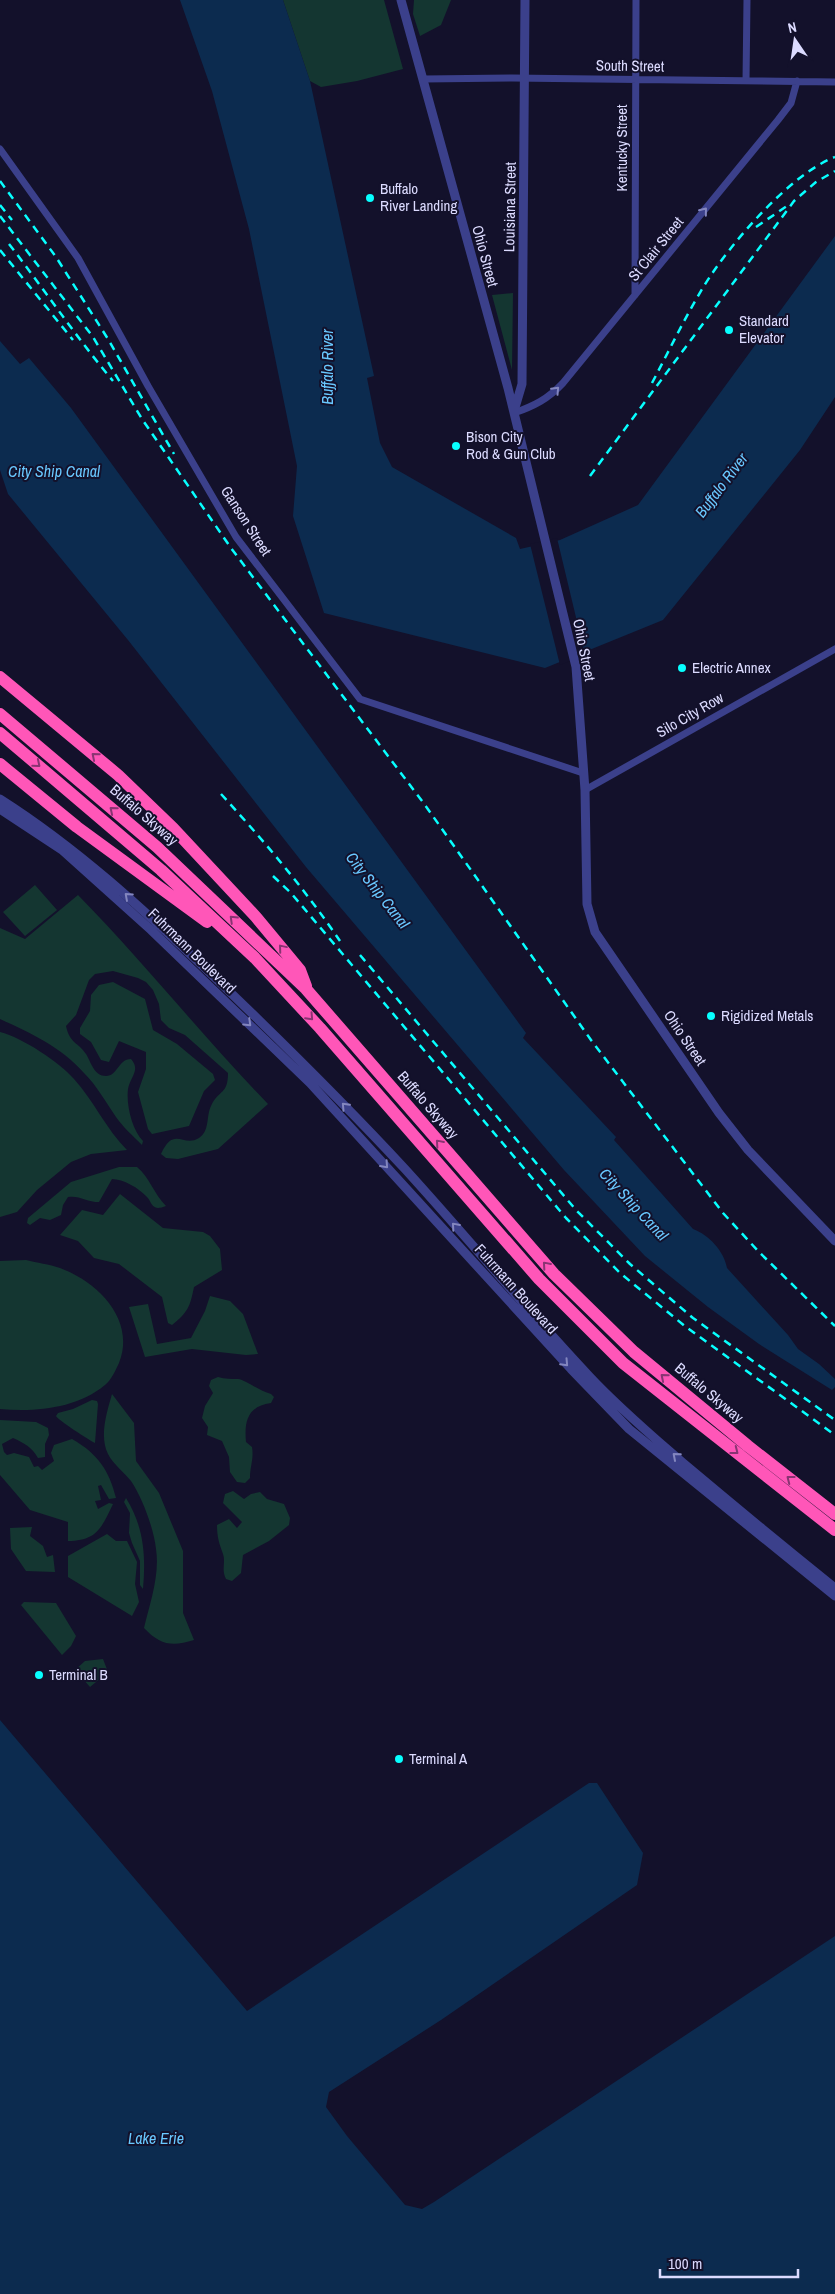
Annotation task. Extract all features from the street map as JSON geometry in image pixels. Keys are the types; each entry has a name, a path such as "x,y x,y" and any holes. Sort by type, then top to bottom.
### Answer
{"highway":[{"path":"0,677 118,775 173,828 220,877 300,970 306,989"},
{"name":"Buffalo Skyway","path":"0,714 157,847 306,989 554,1274 634,1352 832,1512"},
{"name":"Buffalo Skyway","path":"0,733 161,870 255,958 368,1082 539,1279 624,1363 835,1530"},
{"path":"0,764 77,828 255,958"}],"street":[{"name":"Ohio Street","path":"401,0 514,413 576,667 585,790 587,904 595,932 719,1113 748,1150 835,1241"},
{"name":"Louisiana Street","path":"514,413 522,384 525,0"},
{"name":"Kentucky Street","path":"636,0 636,295"},
{"path":"746,81 747,0"},
{"name":"South Street","path":"424,80 524,78 636,81 835,82"},
{"name":"St Clair Street","path":"514,413 532,407 550,396 636,295 778,120 791,103 797,82"},
{"name":"Ganson Street","path":"0,149 78,258 144,378 236,536 360,699 583,773"},
{"name":"Silo City Row","path":"585,790 835,649"},
{"name":"Fuhrmann Boulevard","path":"0,799 55,841 313,1080 571,1369 629,1429 835,1588"},
{"name":"Fuhrmann Boulevard","path":"0,809 55,841"},
{"name":"Fuhrmann Boulevard","path":"718,1497 835,1596"}],"green space":[{"path":"283,0 384,0 403,69 357,81 321,87 310,81"},
{"path":"414,0 451,0 441,25 420,36 413,14"},
{"path":"513,293 512,370 492,295"},
{"path":"35,885 57,910 25,936 3,912"},
{"path":"78,895 268,1104 218,1149 178,1159 166,1158 161,1154 170,1141 179,1139 188,1141 199,1138 202,1135 205,1131 211,1106 225,1089 228,1073 185,1035 169,1028 161,1020 159,1004 153,990 146,982 113,971 95,974 89,980 76,1015 66,1026 74,1042 83,1050 93,1068 99,1074 110,1075 127,1060 131,1059 134,1063 135,1070 128,1089 128,1102 133,1124 143,1141 142,1145 119,1121 93,1083 66,1056 45,1042 0,1019 0,928 25,939"},
{"path":"113,982 145,999 153,1030 177,1044 213,1074 215,1080 204,1091 189,1126 152,1134 148,1129 138,1092 146,1069 146,1052 119,1041 109,1062 101,1060 91,1042 80,1034 80,1028 90,1011 91,995 99,985"},
{"path":"0,1032 30,1045 67,1072 127,1150 91,1154 71,1162 37,1190 17,1212 0,1217"},
{"path":"119,1167 137,1167 166,1206 159,1208 152,1205 144,1194 135,1187 126,1182 112,1179 99,1202 68,1197 63,1205 61,1215 50,1220 40,1218 30,1225 27,1223 28,1218 71,1182"},
{"path":"120,1194 163,1228 203,1232 210,1236 220,1249 222,1270 194,1287 188,1309 172,1325 168,1323 162,1297 119,1264 94,1258 78,1241 60,1235 82,1210 103,1215"},
{"path":"26,1260 52,1265 74,1274 100,1293 118,1318 122,1332 123,1347 119,1363 110,1380 94,1393 68,1404 55,1407 27,1410 0,1409 0,1261"},
{"path":"210,1296 230,1301 243,1314 258,1354 246,1355 192,1349 145,1357 129,1307 148,1304 157,1344 191,1338 205,1311"},
{"path":"218,1377 241,1380 274,1397 271,1403 257,1407 252,1411 247,1421 246,1442 252,1447 253,1455 250,1478 245,1483 237,1482 230,1472 229,1457 222,1441 207,1435 208,1427 202,1418 205,1406 213,1393 209,1386 211,1380"},
{"path":"112,1394 134,1423 136,1461 159,1493 183,1551 183,1613 194,1640 173,1644 167,1643 155,1638 144,1628 156,1579 157,1559 155,1541 139,1496 131,1481 110,1458 105,1447 105,1424"},
{"path":"92,1400 97,1401 98,1404 95,1443 56,1416 58,1413 73,1409"},
{"path":"0,1420 36,1422 48,1428 49,1435 45,1444 45,1457 38,1458 27,1446 13,1438 2,1444 7,1455 14,1453 29,1457 34,1467 38,1466 42,1470 54,1461 51,1453 54,1445 72,1439 96,1457 110,1479 116,1498 109,1499 101,1485 98,1486 101,1500 95,1501 98,1509 109,1503 113,1504 102,1526 97,1531 86,1538 68,1541 68,1522 30,1510 0,1475"},
{"path":"233,1491 244,1499 251,1494 260,1492 267,1499 284,1504 290,1518 289,1525 269,1541 243,1555 241,1573 232,1581 226,1579 224,1557 218,1540 217,1525 229,1519 237,1528 242,1522 223,1503 225,1494"},
{"path":"126,1498 137,1520 140,1531 144,1553 143,1589 140,1585 140,1561 129,1533 130,1513 124,1502"},
{"path":"32,1527 30,1536 43,1546 47,1557 53,1555 55,1572 26,1571 11,1549 10,1528"},
{"path":"107,1534 116,1541 127,1541 137,1562 135,1584 139,1602 132,1616 68,1577 68,1556"},
{"path":"24,1602 56,1603 76,1636 71,1646 62,1655 21,1605"},
{"path":"103,1659 108,1672 90,1687 75,1670 85,1661"}],"water":[{"name":"Buffalo River","path":"180,0 283,0 310,81 374,376 367,378 380,443 392,467 516,538 520,549 560,540 638,505 835,236 835,397 800,450 663,620 545,668 324,613 293,516 297,466 249,229 212,91"},
{"name":"City Ship Canal","path":"0,341 20,364 29,358 71,408 526,1033 523,1038 616,1137 614,1140 693,1229 705,1235 715,1244 723,1256 727,1268 788,1335 798,1349 819,1364 835,1379 835,1387 832,1390 759,1344 708,1307 645,1256 564,1170 306,867 128,640 8,494 0,470"},
{"name":"Lake Erie","path":"0,1720 247,2011 589,1783 597,1783 643,1853 637,1885 441,2020 329,2092 326,2107 347,2136 405,2205 422,2209 434,2202 835,1936 835,2294 0,2294"}],"pier":[{"path":"557,538 585,655 560,665 530,544"}],"railway":[{"path":"652,383 697,298 729,251 780,194 817,166 835,157"},
{"path":"590,476 794,201 816,182 835,171"},
{"path":"0,181 56,257 108,339 174,454"},
{"path":"0,205 12,220"},
{"path":"756,227 787,206"},
{"path":"0,216 93,337 142,419 231,548 425,805 591,1040 723,1213 759,1252 835,1326"},
{"path":"9,244 113,381"},
{"path":"0,250 73,340"},
{"path":"221,794 283,865 340,941"},
{"path":"273,876 291,893 566,1218 620,1273 686,1327 835,1435"},
{"path":"360,955 576,1210 630,1264 693,1318 835,1420"}],"place":[{"name":"Buffalo River Landing","path":"370,198"},
{"name":"Standard Elevator","path":"729,330"},
{"name":"Bison City Rod & Gun Club","path":"456,446"},
{"name":"Electric Annex","path":"682,668"},
{"name":"Rigidized Metals","path":"711,1016"},
{"name":"Terminal B","path":"39,1675"},
{"name":"Terminal A","path":"399,1759"}]}
